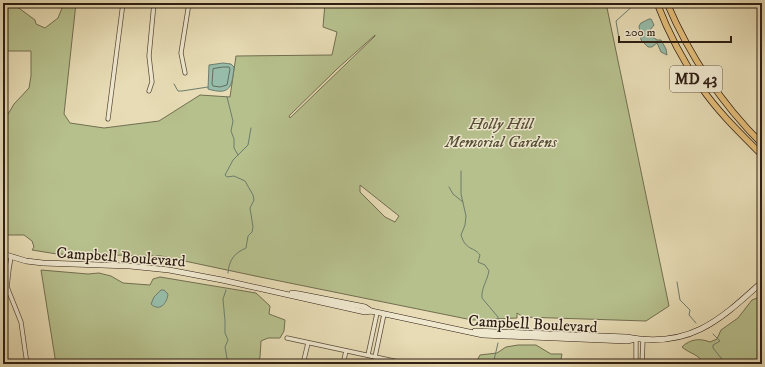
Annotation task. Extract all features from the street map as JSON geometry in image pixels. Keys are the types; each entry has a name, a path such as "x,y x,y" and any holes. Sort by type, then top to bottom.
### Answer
{"main road":[{"name":"MD 43","path":"657,3 664,21 701,87 739,132 762,155"},
{"name":"MD 43","path":"668,3 687,44 702,71 719,95 746,128 762,144"}],"street":[{"path":"108,119 122,3"},
{"path":"149,91 152,85 148,56 154,3"},
{"path":"185,73 182,53 189,3"},
{"name":"Campbell Boulevard","path":"3,254 11,257 44,263 130,266 162,269 222,280 285,293 298,298 365,312 406,318 453,330 483,335 627,341 636,339 678,337 691,334 724,316 762,282"},
{"path":"11,257 8,268 7,287 21,322 27,364"},
{"path":"368,355 377,313"},
{"path":"374,357 384,314"},
{"path":"287,338 408,364"},
{"path":"636,339 636,364"},
{"path":"642,364 643,339"},
{"path":"303,364 308,343"},
{"path":"343,364 346,351"}],"green space":[{"name":"Holly Hill Memorial Gardens","path":"3,3 12,3 35,20 36,24 45,28 58,18 64,3 76,3 64,114 70,123 104,128 159,121 200,95 230,97 236,56 332,55 337,32 323,27 325,3 606,3 669,306 646,321 523,317 517,313 517,318 472,320 161,256 57,254 32,250 34,247 32,241 24,235 3,235 3,128 7,116 14,104 29,88 31,76 31,51 3,51","holes":["375,36 290,118 289,116 337,69","360,185 399,216 395,222 385,217 360,192"]},
{"path":"41,270 88,274 99,273 111,276 123,283 150,285 153,279 160,277 256,293 270,306 269,314 285,320 284,331 280,338 268,338 261,341 260,357 257,364 56,364"},
{"path":"762,296 762,364 704,364 697,356 682,347 688,342 695,340 710,342 717,339 721,330 738,318 752,300"},
{"path":"536,345 551,354 562,354 560,364 475,364 480,355 497,353 506,347"}],"water":[{"path":"651,19 654,25 649,34 657,40 661,40 666,49 667,55 661,52 657,43 652,47 648,47 641,40 639,26 641,23"},
{"path":"223,63 231,64 234,67 229,88 221,91 208,89 209,65"},
{"path":"161,290 164,290 168,294 166,301 160,307 154,306 151,304 154,297"}],"waterway":[{"path":"619,39 616,21 636,3"},
{"path":"174,84 178,91 208,87"},
{"path":"227,97 233,121 231,131 234,139 234,148 238,155"},
{"path":"228,273 231,260 236,254 246,248 248,236 252,232 253,227 250,208 254,200 253,195 245,181 234,176 227,177 225,175 233,160 248,145 251,128"},
{"path":"461,171 461,194 466,216 465,225 461,235 465,244 480,255 478,262 485,265 489,271 482,291 482,298 498,317 499,326"},
{"path":"449,187 453,194 463,202"},
{"path":"677,282 680,300 690,310 689,315 696,323"},
{"path":"226,290 223,299 225,333 228,340 225,347 228,364"},
{"path":"713,334 720,341 713,345 713,348 726,364"},
{"path":"491,364 494,360 498,343"}]}
